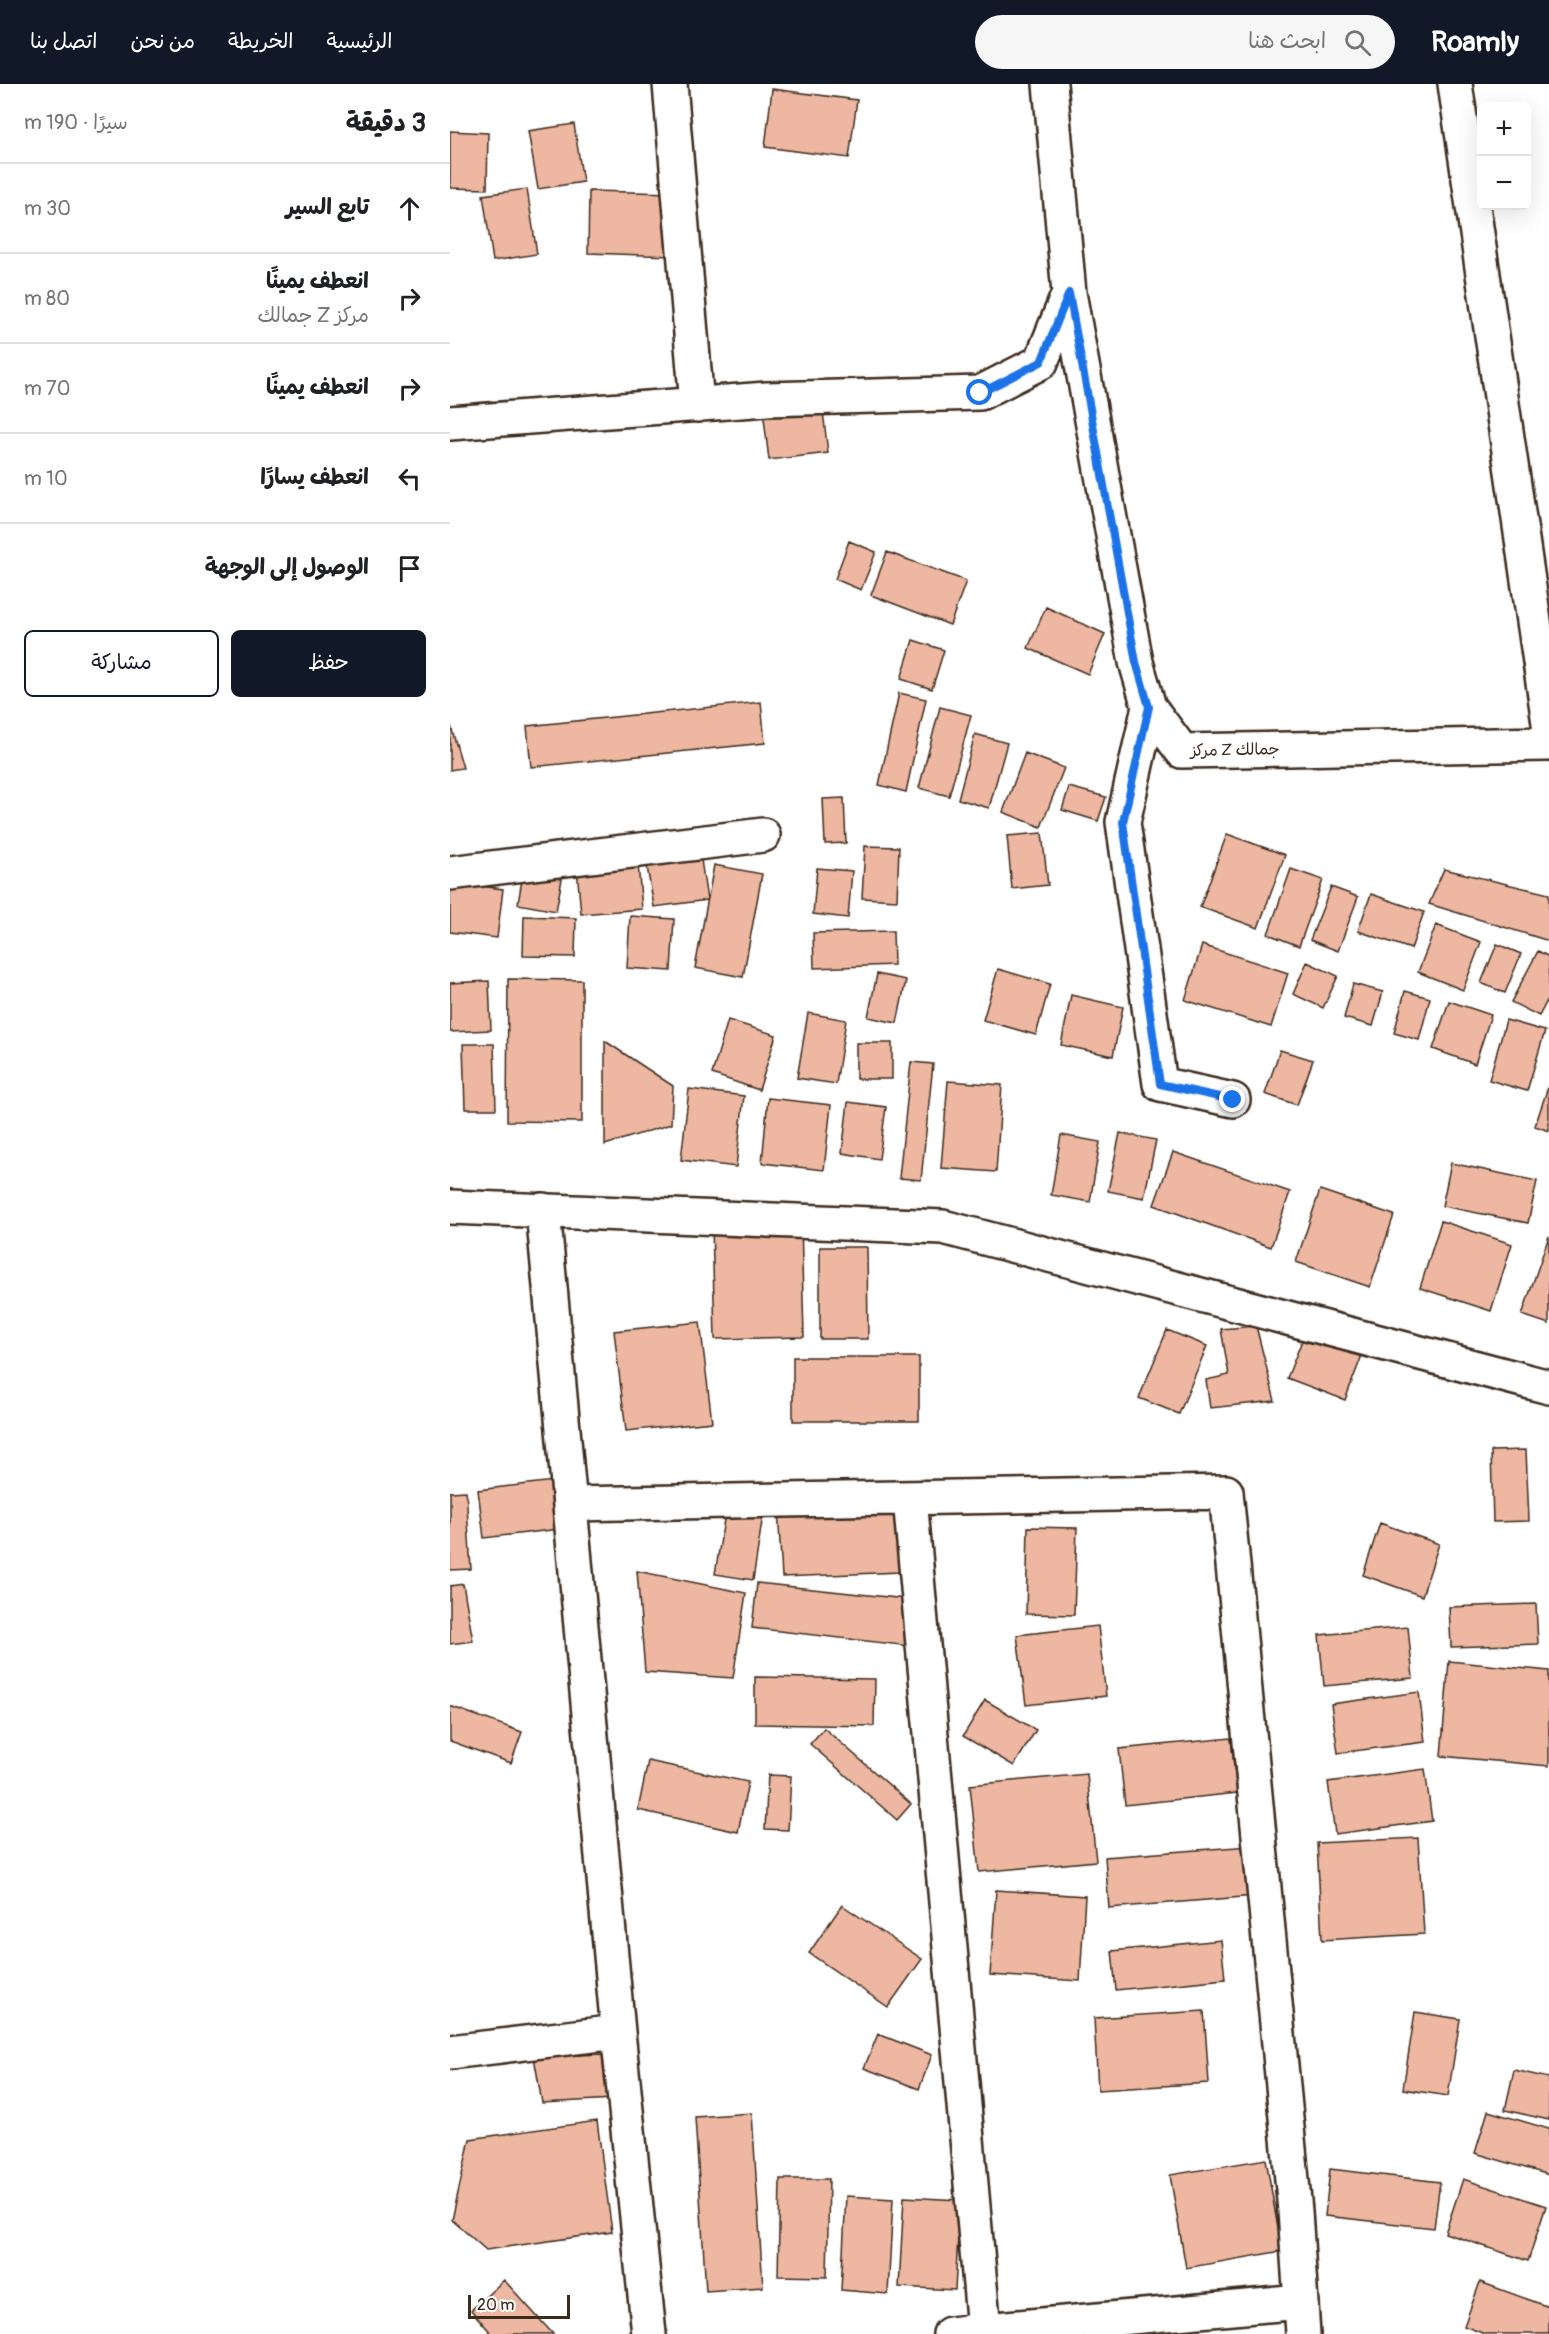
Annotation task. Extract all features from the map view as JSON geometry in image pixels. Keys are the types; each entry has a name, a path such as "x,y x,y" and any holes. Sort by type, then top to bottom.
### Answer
{"street":[{"path":"670,84 696,405"},
{"name":"مركز Z جمالك","path":"1050,84 1069,293 1136,662 1149,707 1182,751 1549,744"},
{"path":"1455,84 1549,723"},
{"path":"450,423 767,399 980,393 1041,362 1069,293"},
{"path":"1149,707 1123,822 1160,1084 1233,1100"},
{"path":"450,873 763,835"},
{"path":"450,1207 943,1227 1549,1387"},
{"path":"543,1210 618,2032 650,2334"},
{"path":"570,1504 1226,1492 1294,2200 1303,2334"},
{"path":"910,1498 984,2330"},
{"path":"450,2052 618,2032"},
{"path":"950,2334 1301,2302"}],"building":[{"path":"772,89 857,100 849,158 765,147"},
{"path":"574,124 583,182 538,189 528,131"},
{"path":"450,131 488,133 487,189 450,188"},
{"path":"527,189 537,254 493,261 483,195"},
{"path":"589,191 673,193 672,256 588,253"},
{"path":"822,403 828,453 769,460 763,410"},
{"path":"849,541 876,552 861,590 835,579"},
{"path":"887,552 966,581 950,625 871,595"},
{"path":"1046,607 1105,634 1088,674 1028,648"},
{"path":"913,640 944,650 932,689 901,679"},
{"path":"899,693 926,699 906,792 879,785"},
{"path":"761,702 765,743 531,767 527,726"},
{"path":"940,707 971,715 949,796 919,788"},
{"path":"450,723 463,768 450,770"},
{"path":"975,734 1007,743 989,808 958,799"},
{"path":"1025,753 1064,768 1041,827 1003,812"},
{"path":"1069,787 1106,797 1098,821 1062,810"},
{"path":"844,798 846,843 825,844 823,799"},
{"path":"1042,833 1048,885 1012,889 1007,836"},
{"path":"1227,834 1285,855 1258,928 1200,907"},
{"path":"865,846 899,847 897,900 862,898"},
{"path":"700,853 707,900 654,907 646,861"},
{"path":"638,864 642,909 581,914 577,869"},
{"path":"714,865 762,874 743,977 695,968"},
{"path":"817,868 852,871 848,918 813,914"},
{"path":"1291,869 1323,880 1299,946 1268,934"},
{"path":"1444,869 1549,894 1549,941 1429,904"},
{"path":"523,873 562,879 556,911 518,904"},
{"path":"450,882 503,889 497,938 450,932"},
{"path":"1331,887 1358,897 1338,951 1310,940"},
{"path":"1371,894 1424,912 1411,949 1358,931"},
{"path":"524,916 576,918 575,957 523,956"},
{"path":"630,916 674,919 671,971 627,968"},
{"path":"1436,925 1481,942 1463,990 1418,972"},
{"path":"893,931 894,965 814,968 813,933"},
{"path":"1497,944 1521,954 1505,993 1481,983"},
{"path":"1202,945 1288,973 1271,1027 1185,1000"},
{"path":"1538,951 1549,957 1549,997 1539,1016 1511,1002"},
{"path":"1307,962 1338,976 1323,1008 1293,994"},
{"path":"998,969 1050,984 1036,1035 983,1020"},
{"path":"877,974 906,980 897,1023 868,1017"},
{"path":"508,979 582,980 582,1122 507,1121"},
{"path":"489,981 491,1030 450,1032 450,983"},
{"path":"1353,984 1383,992 1373,1026 1344,1018"},
{"path":"1405,991 1430,998 1419,1040 1394,1033"},
{"path":"1071,995 1123,1007 1113,1056 1061,1045"},
{"path":"1449,1001 1491,1015 1475,1064 1433,1049"},
{"path":"808,1013 846,1020 836,1084 797,1078"},
{"path":"728,1020 776,1035 759,1090 712,1074"},
{"path":"1506,1020 1545,1031 1527,1091 1489,1080"},
{"path":"605,1041 673,1086 671,1124 605,1145"},
{"path":"856,1043 892,1043 892,1079 856,1079"},
{"path":"463,1044 494,1044 496,1109 465,1109"},
{"path":"1280,1050 1313,1060 1297,1105 1265,1094"},
{"path":"911,1062 933,1064 921,1180 899,1178"},
{"path":"948,1081 1002,1085 996,1172 941,1168"},
{"path":"1549,1084 1549,1131 1535,1126"},
{"path":"689,1089 744,1096 736,1167 681,1160"},
{"path":"768,1098 831,1105 824,1170 762,1163"},
{"path":"848,1102 886,1107 879,1159 842,1153"},
{"path":"1120,1133 1156,1140 1144,1198 1108,1191"},
{"path":"1061,1135 1100,1142 1090,1202 1051,1195"},
{"path":"1173,1152 1290,1192 1271,1247 1154,1205"},
{"path":"1451,1163 1537,1181 1528,1223 1442,1206"},
{"path":"1320,1190 1394,1215 1370,1287 1296,1262"},
{"path":"1441,1221 1512,1244 1491,1311 1420,1288"},
{"path":"801,1223 804,1337 715,1339 712,1226"},
{"path":"1549,1236 1549,1324 1522,1315"},
{"path":"820,1247 867,1247 868,1339 820,1339"},
{"path":"700,1322 712,1422 626,1431 614,1331"},
{"path":"1256,1326 1275,1401 1210,1408 1206,1380 1229,1375 1221,1329"},
{"path":"1307,1328 1364,1350 1345,1400 1287,1378"},
{"path":"1167,1330 1207,1346 1179,1414 1139,1398"},
{"path":"793,1357 919,1357 919,1421 793,1421"},
{"path":"1526,1450 1529,1521 1493,1522 1491,1451"},
{"path":"562,1480 568,1528 484,1538 478,1490"},
{"path":"466,1491 471,1569 450,1570 450,1492"},
{"path":"897,1504 900,1572 782,1577 778,1509"},
{"path":"726,1508 763,1515 753,1580 715,1574"},
{"path":"1380,1523 1439,1544 1422,1596 1363,1575"},
{"path":"1028,1527 1077,1528 1074,1615 1026,1614"},
{"path":"637,1571 746,1593 733,1678 645,1672"},
{"path":"757,1583 915,1600 910,1646 752,1628"},
{"path":"463,1584 473,1641 450,1644 450,1586"},
{"path":"1536,1604 1538,1644 1451,1647 1449,1607"},
{"path":"1098,1626 1106,1696 1026,1705 1017,1635"},
{"path":"1408,1627 1413,1678 1324,1686 1319,1635"},
{"path":"1449,1661 1549,1671 1549,1766 1441,1756"},
{"path":"755,1677 875,1679 874,1726 755,1724"},
{"path":"1419,1692 1425,1742 1338,1753 1331,1704"},
{"path":"985,1700 1036,1730 1014,1766 963,1736"},
{"path":"450,1706 522,1732 511,1763 450,1741"},
{"path":"824,1728 911,1804 897,1820 810,1744"},
{"path":"1231,1738 1237,1793 1125,1805 1119,1749"},
{"path":"648,1761 748,1782 738,1832 638,1810"},
{"path":"1425,1769 1432,1821 1335,1834 1328,1782"},
{"path":"1087,1774 1096,1861 979,1872 970,1785"},
{"path":"768,1775 791,1776 788,1830 765,1829"},
{"path":"1418,1838 1424,1934 1322,1940 1317,1843"},
{"path":"1250,1846 1255,1896 1109,1908 1105,1857"},
{"path":"996,1890 1085,1896 1080,1981 990,1975"},
{"path":"842,1905 922,1959 888,2007 809,1953"},
{"path":"1221,1940 1225,1979 1116,1990 1112,1951"},
{"path":"1204,2011 1209,2083 1098,2090 1094,2018"},
{"path":"1415,2012 1460,2019 1448,2096 1403,2089"},
{"path":"878,2034 932,2055 919,2089 864,2068"},
{"path":"602,2054 614,2099 542,2103 534,2057"},
{"path":"1514,2070 1549,2078 1549,2120 1505,2110"},
{"path":"1488,2111 1549,2129 1549,2175 1475,2153"},
{"path":"752,2113 763,2287 706,2291 695,2117"},
{"path":"597,2121 612,2232 486,2250 452,2220 470,2139"},
{"path":"1266,2159 1282,2251 1186,2268 1170,2175"},
{"path":"1330,2169 1440,2182 1434,2228 1325,2216"},
{"path":"780,2179 829,2179 827,2277 778,2276"},
{"path":"1463,2179 1546,2206 1528,2261 1445,2233"},
{"path":"846,2196 893,2199 888,2294 841,2290"},
{"path":"904,2197 960,2200 955,2290 899,2287"},
{"path":"504,2280 553,2334 492,2334 471,2310"},
{"path":"1480,2282 1549,2307 1549,2334 1485,2334 1464,2326"}],"route":[{"path":"980,393 1041,362 1069,293 1136,662 1149,707 1123,822 1160,1084 1233,1100"}]}
